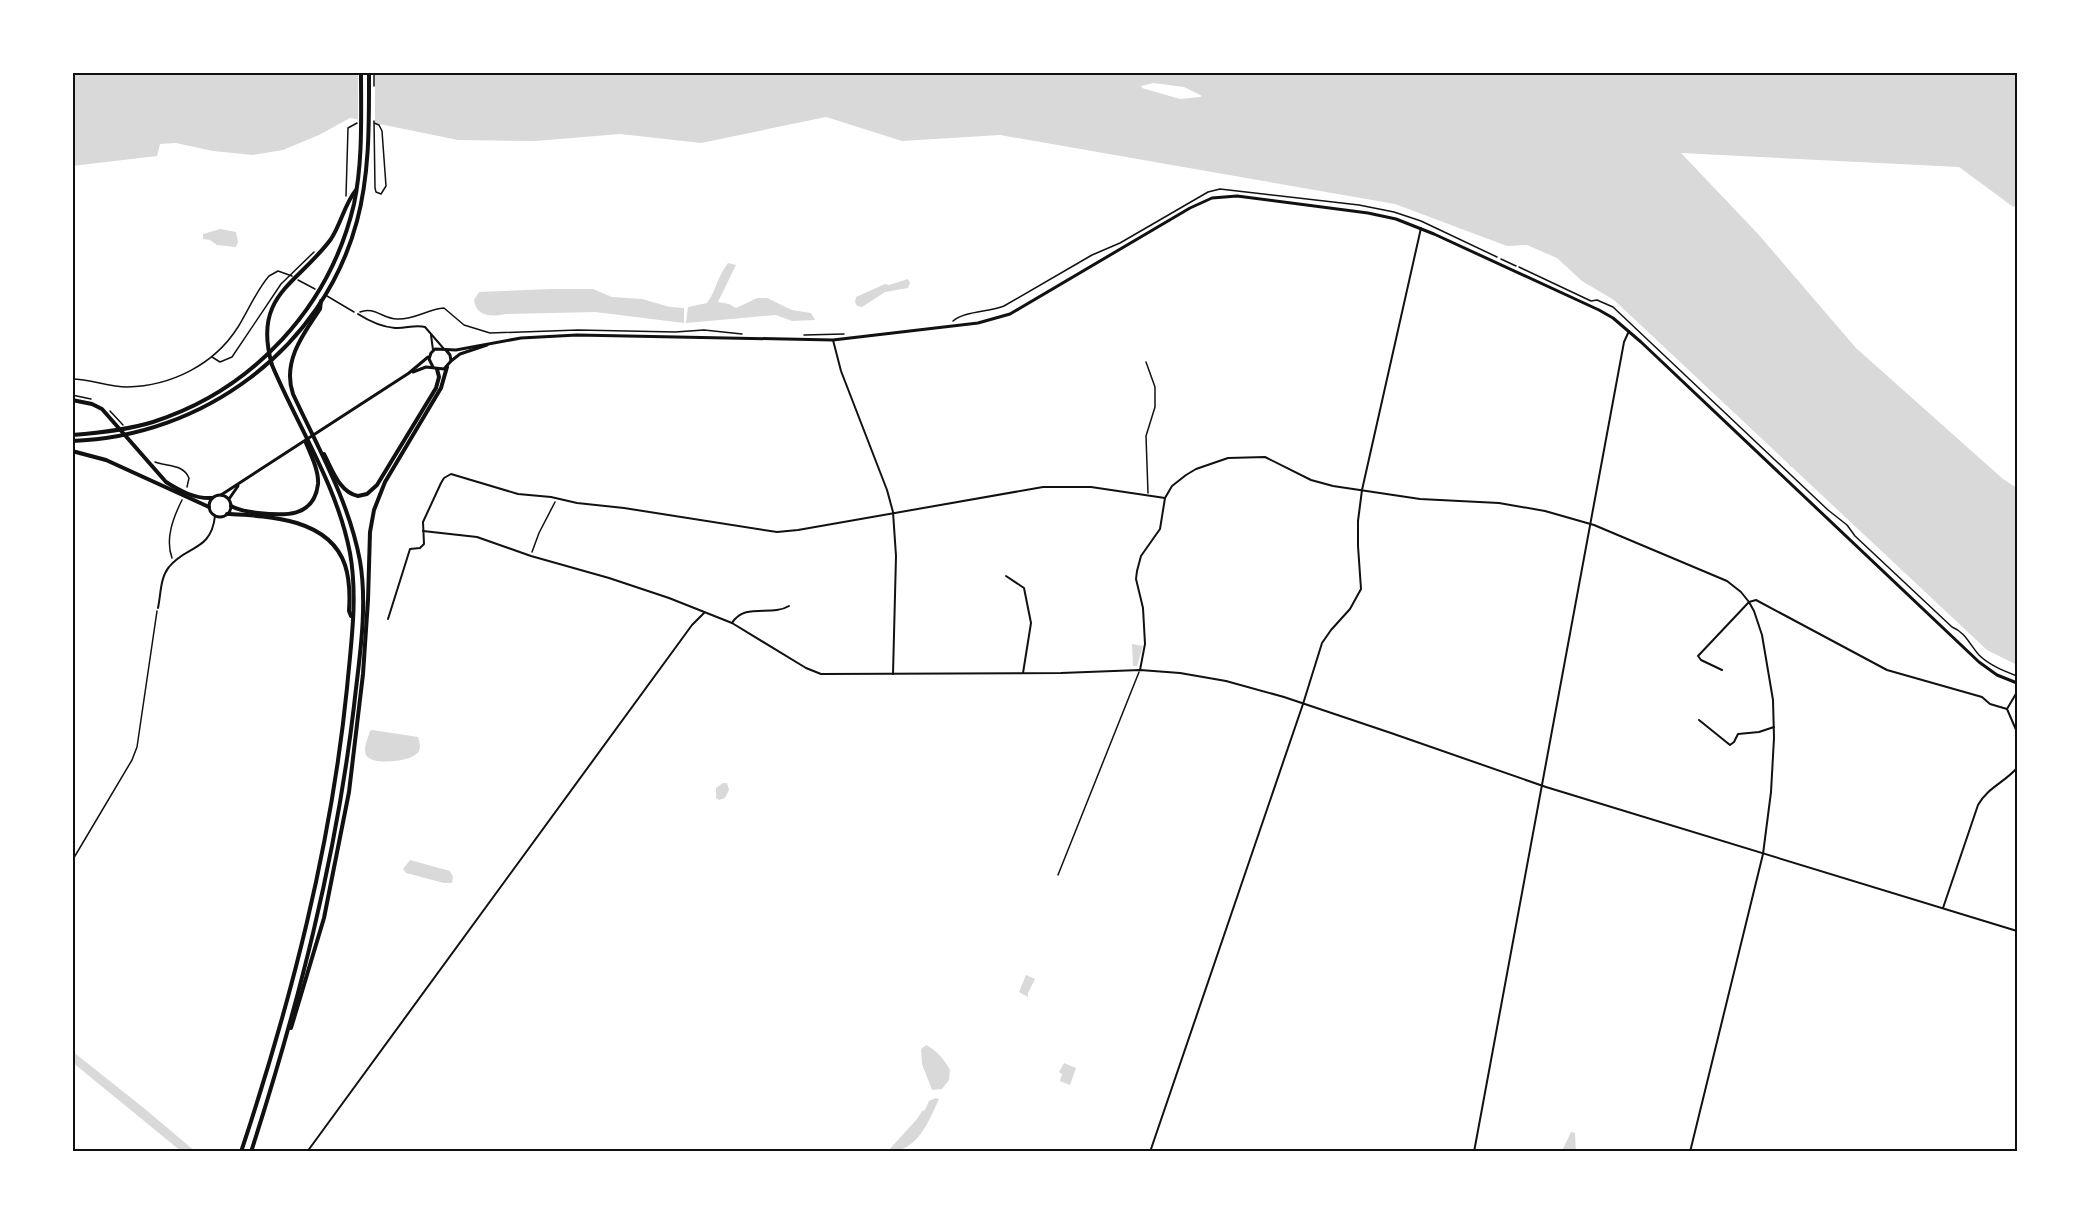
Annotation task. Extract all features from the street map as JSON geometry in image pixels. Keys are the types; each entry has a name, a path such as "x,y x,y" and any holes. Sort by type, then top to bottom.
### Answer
{"highway":[{"path":"72,435 130,429 164,418 202,401 234,382 261,361 279,344 309,307 331,269 348,224 356,190 361,132 361,72"},
{"path":"251,1152 288,1031 313,936 338,818 356,692 362,604 360,563 350,521 291,390 290,373 297,346 341,267 356,226 364,187 369,72"},
{"path":"241,1152 285,1012 318,876 339,752 352,618 353,570 343,524 329,485 277,378 269,355 268,321 273,307 287,284 322,250 341,221 351,196 356,190"},
{"path":"72,441 136,433 179,419 213,403 264,367 316,312"},
{"path":"288,1031 293,1026 324,918 349,792 363,674 370,538 374,510 385,482 441,388 447,367"},
{"path":"310,430 342,486 354,495 367,494 377,485 436,388 439,379 435,368"},
{"path":"72,400 92,404 102,409 166,482 200,498 212,498"},
{"path":"231,506 241,511 282,516 298,512 308,505 317,490 318,479 301,428"},
{"path":"72,451 106,460 209,507"},
{"path":"227,514 295,523 316,530 328,539 345,564 349,611 352,618"}],"main road":[{"path":"221,495 228,499 231,506 227,514 222,517 211,513 209,507 212,498 242,483 410,373 433,350 538,337 577,335 833,340 978,323 1010,314 1190,207 1219,197 1253,197 1396,219 1421,228 1584,302 1613,318 1979,662 1997,675 2017,683"},
{"path":"410,373 447,367 451,361 467,351 497,342"},
{"path":"445,349 451,361"},
{"path":"429,356 429,362 435,368"},
{"path":"228,499 242,483"}],"street":[{"path":"1150,1152 1322,643 1350,609 1361,589 1358,521 1362,490 1421,228"},
{"path":"358,314 396,328 421,325 445,349"},
{"path":"430,332 433,350"},
{"path":"1474,1152 1624,342 1629,332"},
{"path":"833,340 839,365 887,490 893,512 896,556 893,674"},
{"path":"1140,670 1145,644 1143,608 1136,579 1137,571 1141,556 1160,529 1165,498 1177,481 1191,472 1219,460 1236,457 1265,457 1311,480 1362,490 1440,501 1525,506 1590,524 1727,581 1741,592 1754,611 1762,635 1773,700 1771,792 1763,854 1690,1152"},
{"path":"388,620 410,549 422,547 423,522 441,483 451,474 502,491 777,532 1043,488 1091,487 1165,498"},
{"path":"158,608 164,575 174,561 205,541 211,532 216,516"},
{"path":"423,531 477,537 686,604 732,623 813,671 833,674 893,674 1140,670 1204,677 1303,704 1542,785 2017,931"},
{"path":"1006,576 1024,588 1031,623 1023,673"},
{"path":"1722,670 1701,660 1698,656 1749,602 1756,600 1887,670 1982,697 1990,704 2007,709"},
{"path":"732,623 742,613 777,611 789,606"},
{"path":"307,1152 692,625 704,613"},
{"path":"2007,709 2017,692"},
{"path":"2007,709 2017,732"},
{"path":"1700,720 1730,745 1738,734 1759,732 1774,727"},
{"path":"1943,908 1978,805 1983,796 2017,768"}],"lane":[{"path":"1501,259 1516,266"}],"path":[{"path":"374,72 374,92"},
{"path":"371,123 379,125 382,131 386,188 381,194 375,191 374,112"},
{"path":"346,196 348,128 356,123 364,123"},
{"path":"950,322 962,315 988,311 1012,302 1092,255 1120,243 1208,192 1220,189 1394,212 1421,221 1501,259"},
{"path":"212,356 220,362 232,357 276,291 290,274 315,251"},
{"path":"72,379 123,387 149,385 178,377 212,356 233,334 264,282 272,273 284,272 318,291"},
{"path":"328,297 358,314 369,309 397,319 417,316 436,308 444,308 464,325 495,334 578,330 675,332 704,330 742,334"},
{"path":"800,335 846,334"},
{"path":"1146,362 1154,381 1155,393 1155,407 1146,435 1148,494"},
{"path":"72,395 95,400"},
{"path":"109,410 130,429"},
{"path":"151,459 162,464 177,466 185,471 189,478 187,488"},
{"path":"531,556 539,534 557,499"},
{"path":"174,561 169,539 174,517 182,500"},
{"path":"72,861 132,760 137,747 158,608"},
{"path":"1058,875 1140,670"}],"shaded area":[{"path":"72,72 2017,72 2017,207 2012,206 1959,167 1681,153 1759,235 1856,348 2003,479 2017,488 2017,665 1987,650 1614,300 1582,281 1557,258 1527,245 1507,246 1395,204 1000,135 902,141 826,117 701,143 620,134 535,141 458,140 350,118 319,135 283,150 253,155 213,151 176,143 160,144 157,156 72,166","holes":["1153,83 1184,87 1202,96 1180,99 1141,86"]},
{"path":"220,229 236,232 238,242 236,247 217,245 210,240 203,239 203,234"},
{"path":"728,263 736,265 718,302 736,308 757,298 767,298 792,310 811,313 815,320 792,321 776,315 686,323 688,307 707,303"},
{"path":"908,279 910,283 908,288 885,292 862,307 857,306 855,302 856,297 885,284 889,285"},
{"path":"593,289 612,297 642,299 670,307 684,308 684,323 595,312 490,315 481,313 475,306 474,300 479,292"},
{"path":"1132,644 1143,646 1137,666 1133,666"},
{"path":"372,730 418,737 419,751 401,760 376,761 366,755 365,749"},
{"path":"727,783 729,790 725,798 719,800 716,798 716,788"},
{"path":"410,860 450,871 453,877 452,883 406,873 403,869"},
{"path":"1026,975 1035,979 1028,997 1019,992"},
{"path":"926,1045 940,1055 950,1070 949,1080 942,1089 932,1090 922,1064 921,1049"},
{"path":"72,1051 196,1152 182,1152 72,1062"},
{"path":"1064,1063 1076,1068 1070,1085 1060,1081 1062,1074 1059,1072"},
{"path":"939,1099 931,1117 914,1141 898,1151 887,1152 925,1110 929,1101"},
{"path":"1571,1132 1575,1133 1576,1152 1559,1152 1562,1151"}],"pier":[{"path":"358,72 375,72 375,126 358,123"}]}
